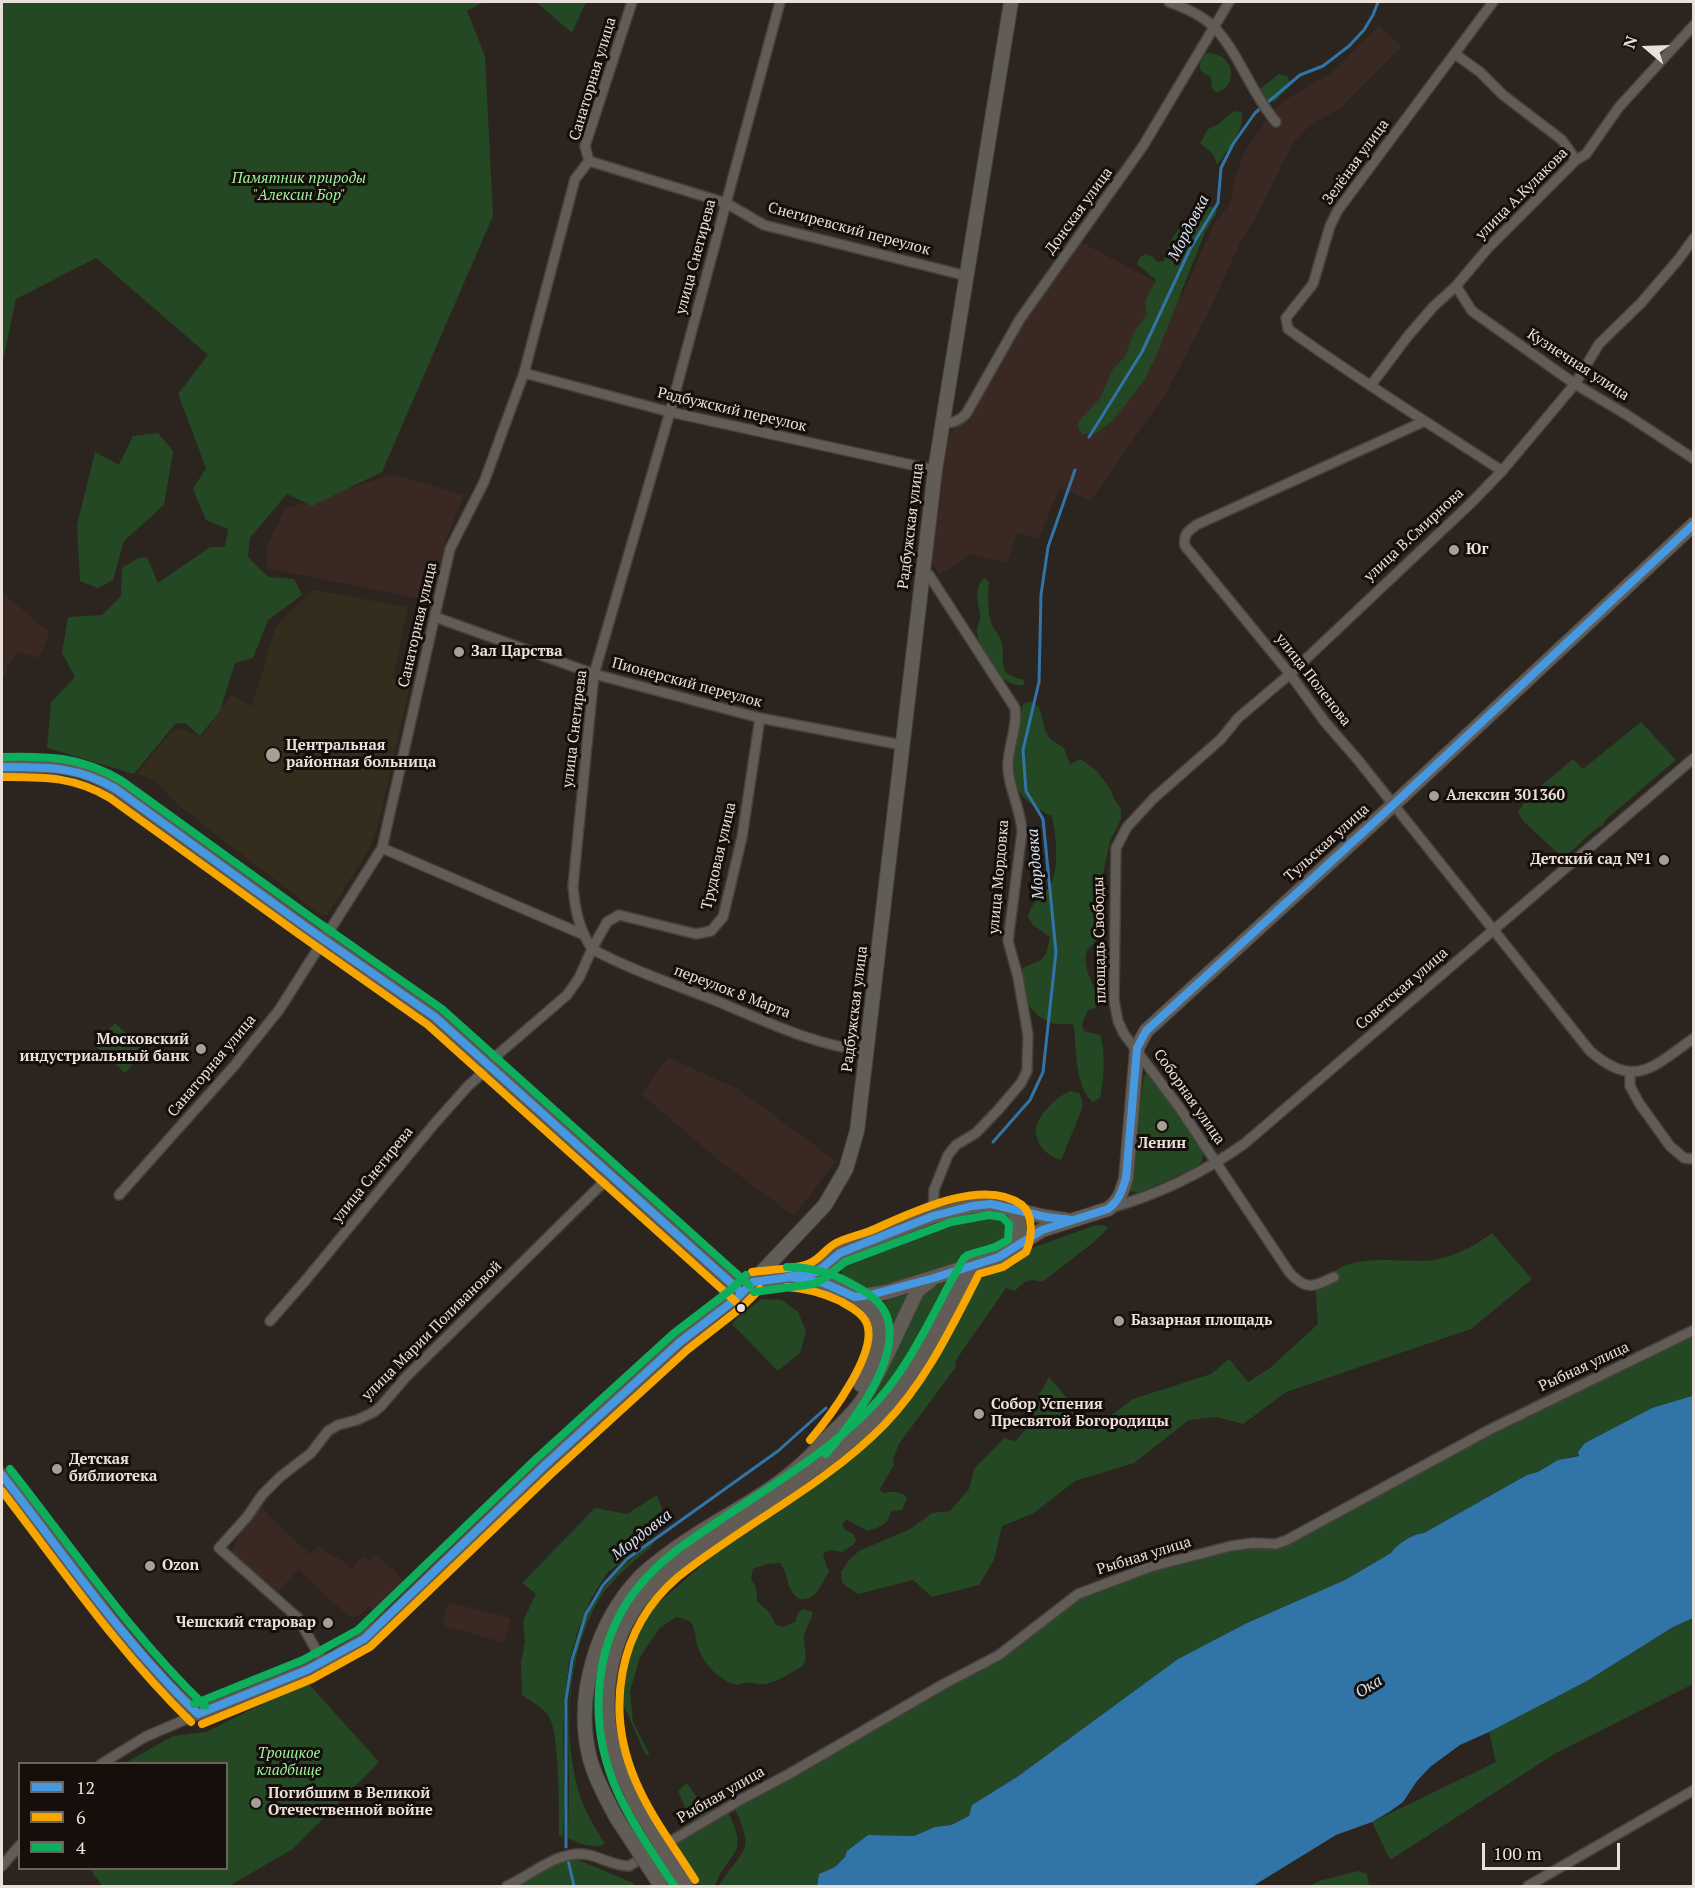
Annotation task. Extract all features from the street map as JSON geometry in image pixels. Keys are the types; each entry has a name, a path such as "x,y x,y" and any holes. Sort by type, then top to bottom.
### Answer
{"main road":[{"name":"Радбужская улица","path":"742,1293 825,1205 846,1169 857,1131 935,470 1011,2"},
{"name":"Тульская улица","path":"1137,1048 1140,1040 1160,1017 1393,805 1694,524"},
{"path":"791,1277 824,1283 849,1294 887,1292 999,1257 1042,1230 1108,1209 1116,1203 1126,1178 1137,1048"},
{"path":"753,1282 817,1272 840,1253 933,1216 972,1206 991,1204 1046,1217 1071,1220"},
{"path":"1012,1210 1018,1216 1020,1223 1018,1246"},
{"path":"824,1441 855,1397 875,1353 879,1336 879,1323 873,1313 838,1284 834,1264 840,1253"},
{"path":"686,1887 636,1804 621,1774 614,1751 607,1696 610,1667 618,1641 630,1616 650,1588 681,1561 815,1469 877,1417 915,1367 972,1265"},
{"path":"661,1887 616,1817 599,1785 590,1758 586,1729 586,1698 593,1662 603,1634 617,1607 640,1577 672,1551 780,1481 806,1460 847,1419 864,1397 918,1290 934,1278"}],"street":[{"name":"Санаторная улица","path":"119,1195 279,1010 382,848 450,549 484,482 524,373 575,179 589,161 585,146 632,2"},
{"name":"улица Снегирева","path":"270,1321 294,1296 435,1123 469,1085 485,1071 488,1063 567,995 579,978 592,949 582,934 576,916 573,886 594,674 670,412 780,2"},
{"path":"1170,2 1198,14 1213,26 1224,39 1257,98 1276,122"},
{"name":"Донская улица","path":"943,423 959,421 966,414 1020,319 1143,146 1229,2"},
{"name":"Зелёная улица","path":"1493,2 1338,210 1330,226 1313,284 1286,318 1288,329 1342,368 1371,384 1502,471"},
{"name":"улица А.Кулакова","path":"1371,384 1408,336 1433,307 1456,286 1488,248 1576,160 1586,154 1619,107 1694,24"},
{"path":"1455,54 1480,72 1503,95 1562,140 1576,160"},
{"name":"Снегиревский переулок","path":"589,161 726,203 764,225 967,276"},
{"name":"улица В.Смирнова","path":"1127,827 1154,798 1221,739 1238,718 1290,674 1502,471 1575,384 1599,344 1641,303 1694,238"},
{"name":"Кузнечная улица","path":"1456,286 1473,311 1575,384 1694,459"},
{"name":"Радбужский переулок","path":"524,373 670,412 935,470"},
{"name":"улица Поленова","path":"1425,421 1206,521 1186,532 1185,546 1290,674 1325,722 1358,760 1590,1051 1614,1069 1630,1073"},
{"name":"улица Мордовка","path":"921,574 929,574 1015,708 1016,717 1007,766 1010,785 1022,821 1022,831 1008,941 1018,977 1029,1054 1027,1071 1010,1098 976,1133 956,1145 948,1155 934,1190 933,1216"},
{"name":"Пионерский переулок","path":"435,617 594,674 760,718 902,746"},
{"name":"Трудовая улица","path":"592,949 607,922 619,915 696,934 711,931 723,917 742,837 760,718"},
{"name":"Советская улица","path":"1108,1209 1139,1199 1218,1163 1273,1121 1694,758"},
{"path":"2,767 66,767 100,778 435,1017 742,1293"},
{"name":"площадь Свободы","path":"1127,827 1116,848 1114,861 1114,1000 1118,1021 1124,1034 1137,1048"},
{"path":"382,848 582,934"},
{"name":"переулок 8 Марта","path":"592,949 634,970 806,1037 841,1048 866,1051"},
{"path":"1694,1038 1659,1063 1645,1070 1630,1073 1630,1086 1634,1095 1670,1146 1684,1158 1694,1160"},
{"name":"Соборная улица","path":"1137,1048 1218,1163 1289,1272 1298,1282 1308,1286 1317,1285 1334,1277"},
{"name":"улица Марии Поливановой","path":"323,1662 298,1618 219,1548 247,1517 262,1495 280,1477 311,1453 328,1431 338,1425 365,1416 381,1406 406,1377 611,1175"},
{"name":"Радбужская улица","path":"198,1714 263,1689 323,1662 352,1647 376,1629 544,1466 680,1342 742,1293"},
{"name":"Рыбная улица","path":"507,1887 554,1860 574,1853 588,1854 611,1863 629,1866 933,1690 999,1655 1077,1594 1150,1567 1231,1546 1253,1543 1276,1544 1287,1540 1468,1441 1694,1330"},
{"path":"2,1475 143,1656 168,1686 198,1714 145,1737 104,1762"},
{"path":"1528,1887 1694,1790"},
{"path":"2,1866 18,1847"}],"shaded area":[{"path":"1379,26 1402,47 1339,109 1308,127 1295,141 1259,212 1241,241 1209,311 1166,393 1091,500 1059,488 1039,539 1017,533 1007,563 969,554 955,566 939,574 930,558 935,503 947,435 961,423 1005,348 1079,241 1182,296 1214,224 1230,204 1235,176 1245,151 1267,119 1283,101 1331,73"},
{"path":"393,474 464,495 446,540 431,601 267,568 267,546 285,509"},
{"name":"Центральная районная больница","path":"313,590 408,607 393,678 411,682 378,826 368,852 327,915 322,916 179,806 157,782 137,773 171,732 181,728 201,738 231,695 252,706 276,626"},
{"path":"2,592 50,633 39,658 17,651 2,680"},
{"path":"668,1057 738,1089 836,1161 794,1216 721,1162 641,1094"},
{"path":"260,1504 271,1518 310,1554 320,1545 346,1563 351,1570 363,1556 369,1560 374,1554 392,1568 411,1589 397,1586 374,1610 369,1607 352,1618 326,1597 299,1569 277,1593 254,1576 232,1552 239,1534"},
{"path":"448,1602 511,1618 504,1643 443,1625"}],"green space":[{"name":"Памятник природы \"Алексин Бор\"","path":"2,2 484,2 467,11 485,56 493,216 382,472 312,506 287,494 250,538 248,557 268,577 294,579 302,595 268,620 253,658 235,663 220,711 200,736 185,723 175,724 134,774 47,748 51,702 75,677 62,653 68,617 102,615 121,596 122,568 138,558 147,557 158,583 210,547 225,547 228,530 230,530 206,520 193,489 206,468 178,394 208,355 96,258 16,299 2,366"},
{"path":"536,2 586,2 572,33"},
{"path":"1208,53 1219,55 1230,66 1230,81 1222,91 1215,92 1212,88 1211,77 1203,73 1200,68 1204,55"},
{"path":"1279,74 1287,76 1291,85 1275,101 1265,102 1261,88"},
{"path":"1236,111 1241,112 1242,118 1239,131 1217,164 1213,154 1200,143 1208,129"},
{"path":"1209,207 1217,207 1216,214 1205,232 1144,381 1113,420 1097,433 1082,434 1078,428 1079,421 1101,397 1113,369 1125,357 1133,334 1147,315 1145,301 1156,280 1137,264 1140,257 1146,254 1157,262 1164,261 1171,240 1181,226 1187,225 1193,229"},
{"path":"158,433 173,451 164,505 124,541 113,580 98,588 80,581 77,525 95,452 119,465 133,436"},
{"path":"984,578 989,582 989,614 1003,649 1003,666 1008,674 1025,680 1023,685 1015,685 999,675 982,649 977,630 980,618 977,593"},
{"path":"1031,701 1039,707 1050,739 1064,748 1070,764 1081,759 1097,771 1121,809 1121,819 1110,841 1097,903 1100,937 1088,949 1086,957 1090,977 1101,1002 1095,1008 1088,1010 1082,1024 1084,1031 1100,1035 1102,1041 1104,1066 1100,1098 1093,1102 1087,1096 1080,1077 1074,1025 1055,1024 1039,1016 1027,1003 1022,986 1023,968 1041,960 1046,954 1050,937 1033,925 1028,917 1034,904 1051,883 1056,865 1052,816 1033,806 1021,794 1012,769 1023,704"},
{"path":"1641,722 1676,760 1605,820 1603,825 1562,857 1523,821 1518,812 1529,796 1573,759 1583,769"},
{"path":"115,1023 145,1050 125,1073 94,1045"},
{"path":"1149,1071 1204,1153 1197,1167 1139,1193 1130,1191 1129,1184 1144,1076"},
{"path":"1071,1091 1079,1093 1082,1109 1061,1160 1051,1156 1043,1149 1036,1129 1040,1117 1049,1106"},
{"path":"987,1212 1005,1217 1013,1228 1010,1241 996,1252 864,1292 846,1284 843,1279 842,1268 850,1257"},
{"path":"1096,1225 1108,1228 1094,1242 1042,1282 1027,1281 1015,1291 1006,1288 956,1360 955,1368 899,1444 893,1459 894,1465 880,1489 883,1493 896,1492 904,1495 907,1498 902,1510 891,1511 886,1522 868,1531 847,1520 843,1523 843,1528 854,1535 856,1540 853,1545 842,1552 831,1550 825,1552 823,1556 829,1572 814,1595 805,1599 799,1599 795,1595 780,1563 767,1564 753,1569 751,1580 756,1587 757,1601 770,1613 776,1625 782,1627 795,1622 798,1613 803,1609 813,1612 804,1636 806,1655 803,1666 769,1683 736,1685 717,1675 707,1665 696,1643 694,1628 690,1622 676,1617 660,1628 640,1657 630,1691 633,1722 650,1756 645,1754 625,1708 617,1701 622,1663 633,1634 649,1611 719,1550 779,1512 851,1460 883,1430 937,1356 978,1280 1017,1264 1029,1249"},
{"path":"1492,1233 1532,1279 1471,1329 1286,1392 1243,1424 1217,1417 1189,1420 1134,1463 1075,1481 1034,1513 1002,1526 994,1560 979,1585 932,1597 913,1580 858,1594 842,1583 841,1572 859,1551 910,1529 932,1513 950,1511 969,1489 974,1469 1004,1438 1015,1441 1030,1425 1025,1413 1049,1377 1093,1429 1133,1399 1211,1374 1229,1359 1248,1382 1270,1368 1318,1324 1315,1282 1348,1264 1362,1261 1423,1261 1451,1256"},
{"path":"957,1278 919,1350 885,1401 860,1426 824,1455 863,1408 921,1295 931,1287"},
{"path":"909,1294 886,1347 885,1329 872,1305"},
{"path":"762,1299 782,1300 798,1312 806,1331 800,1353 778,1371 732,1324"},
{"path":"1693,1327 1693,1396 1652,1408 1585,1443 1579,1455 1558,1460 1538,1472 1527,1475 1424,1533 1410,1537 1391,1553 1345,1580 1247,1623 1178,1659 1017,1777 972,1805 969,1816 951,1825 935,1827 914,1836 867,1835 835,1867 819,1874 817,1886 719,1886 740,1856 746,1842 739,1818 731,1802 789,1772 995,1654 1060,1603 1149,1564 1275,1541"},
{"path":"657,1495 664,1515 655,1534 607,1573 591,1599 578,1630 569,1663 565,1699 563,1733 565,1797 563,1837 559,1836 558,1773 552,1724 545,1712 522,1695 521,1662 525,1642 523,1621 536,1594 522,1583 595,1508 627,1514"},
{"path":"655,1541 604,1592 591,1614 581,1639 571,1695 571,1753 583,1804 605,1844 586,1845 568,1838 569,1719 570,1690 574,1661 581,1633 592,1607 607,1583 629,1561"},
{"path":"1693,1618 1693,1684 1556,1753 1390,1860 1372,1822 1496,1762 1489,1732 1587,1681 1673,1627"},
{"path":"614,1636 602,1697 640,1821 631,1826 603,1762 598,1726 600,1690"},
{"name":"Троицкое кладбище","path":"307,1682 379,1762 293,1849 229,1886 102,1886 91,1870 228,1870 228,1762 127,1762 173,1736 206,1732"},
{"path":"687,1783 703,1807 709,1810 709,1816 696,1822 690,1818 678,1791"},
{"path":"728,1812 737,1837 735,1852 715,1886 700,1886 673,1847 694,1831 713,1823"},
{"path":"574,1858 633,1883 634,1886 519,1886 550,1866"},
{"path":"1358,1871 1367,1874 1369,1886 1310,1886 1319,1881"}],"water":[{"name":"Ока","path":"1692,1396 1693,1618 1673,1627 1587,1681 1460,1745 1430,1767 1403,1802 1372,1822 1336,1835 1253,1886 817,1886 819,1874 835,1867 845,1857 847,1851 868,1835 914,1836 935,1827 951,1825 969,1816 972,1805 1017,1777 1178,1659 1247,1623 1345,1580 1391,1553 1405,1540 1424,1533 1527,1475 1538,1472 1558,1460 1579,1456 1578,1452 1585,1443 1652,1408"}],"waterway":[{"name":"Мордовка","path":"1089,437 1142,352 1190,249 1218,203 1221,168 1233,144 1255,113 1300,75 1323,66 1349,46 1364,30 1378,2"},
{"name":"Мордовка","path":"993,1142 1030,1100 1043,1072 1056,952 1043,819 1026,791 1023,750 1039,682 1041,595 1048,547 1075,470"},
{"name":"Мордовка","path":"566,1847 566,1700 572,1660 586,1614 603,1585 627,1559 778,1451 826,1408"},
{"name":"Мордовка","path":"568,1860 574,1886"}],"transit line":[{"name":"12","path":"753,1282 791,1277 824,1283 855,1297 870,1295 999,1257 1042,1230 1112,1206 1126,1178 1137,1048 1146,1031 1393,805 1694,524"},
{"name":"4","path":"2,757 64,759 92,767 122,781 442,1009 749,1285"},
{"name":"12","path":"2,767 61,769 102,781 116,789 435,1017 742,1293"},
{"name":"6","path":"2,777 58,779 83,785 110,798 428,1025 735,1301"},
{"name":"6","path":"695,1880 649,1808 626,1755 621,1727 622,1672 641,1621 657,1598 678,1577 836,1467 884,1425 913,1391 925,1372 979,1274 1003,1267 1026,1252 1031,1234 1029,1215 1022,1205 1006,1197 987,1194 967,1196 925,1208 840,1241 805,1265 752,1272"},
{"name":"12","path":"787,1277 817,1272 840,1253 933,1216 972,1206 991,1204 1046,1217 1072,1220"},
{"name":"4","path":"674,1886 637,1829 618,1793 601,1738 600,1680 605,1652 615,1625 629,1600 647,1577 666,1559 819,1453 868,1411 909,1358 964,1258 1008,1240 1009,1224 1002,1217 989,1215 951,1222 845,1262 814,1284 754,1292"},
{"name":"4","path":"787,1267 815,1270 849,1282 876,1300 888,1320 890,1337 880,1373 860,1409 826,1454"},
{"name":"4","path":"194,1704 303,1660 358,1630 537,1458 673,1334 746,1275"},
{"name":"12","path":"198,1714 307,1670 364,1639 544,1466 680,1342 736,1299 753,1282"},
{"name":"6","path":"787,1287 814,1291 840,1301 859,1313 867,1324 868,1336 859,1368 850,1385 810,1440"},
{"name":"6","path":"202,1724 312,1679 370,1647 551,1474 687,1350 742,1307 760,1289"},
{"name":"4","path":"10,1469 128,1621 178,1679 205,1706"},
{"name":"12","path":"2,1475 120,1628 198,1714"},
{"name":"6","path":"2,1491 116,1639 191,1722"}],"place":[{"name":"Юг","path":"1454,550"},
{"name":"Зал Царства","path":"459,652"},
{"name":"Центральная районная больница","path":"273,755"},
{"name":"Алексин 301360","path":"1434,796"},
{"name":"Детский сад №1","path":"1664,860"},
{"name":"Московский индустриальный банк","path":"201,1049"},
{"name":"Ленин","path":"1162,1126"},
{"name":"Базарная площадь","path":"1119,1321"},
{"name":"Собор Успения Пресвятой Богородицы","path":"979,1414"},
{"name":"Детская библиотека","path":"57,1469"},
{"name":"Ozon","path":"150,1566"},
{"name":"Чешский старовар","path":"328,1623"},
{"name":"Погибшим в Великой Отечественной войне","path":"256,1803"}]}
